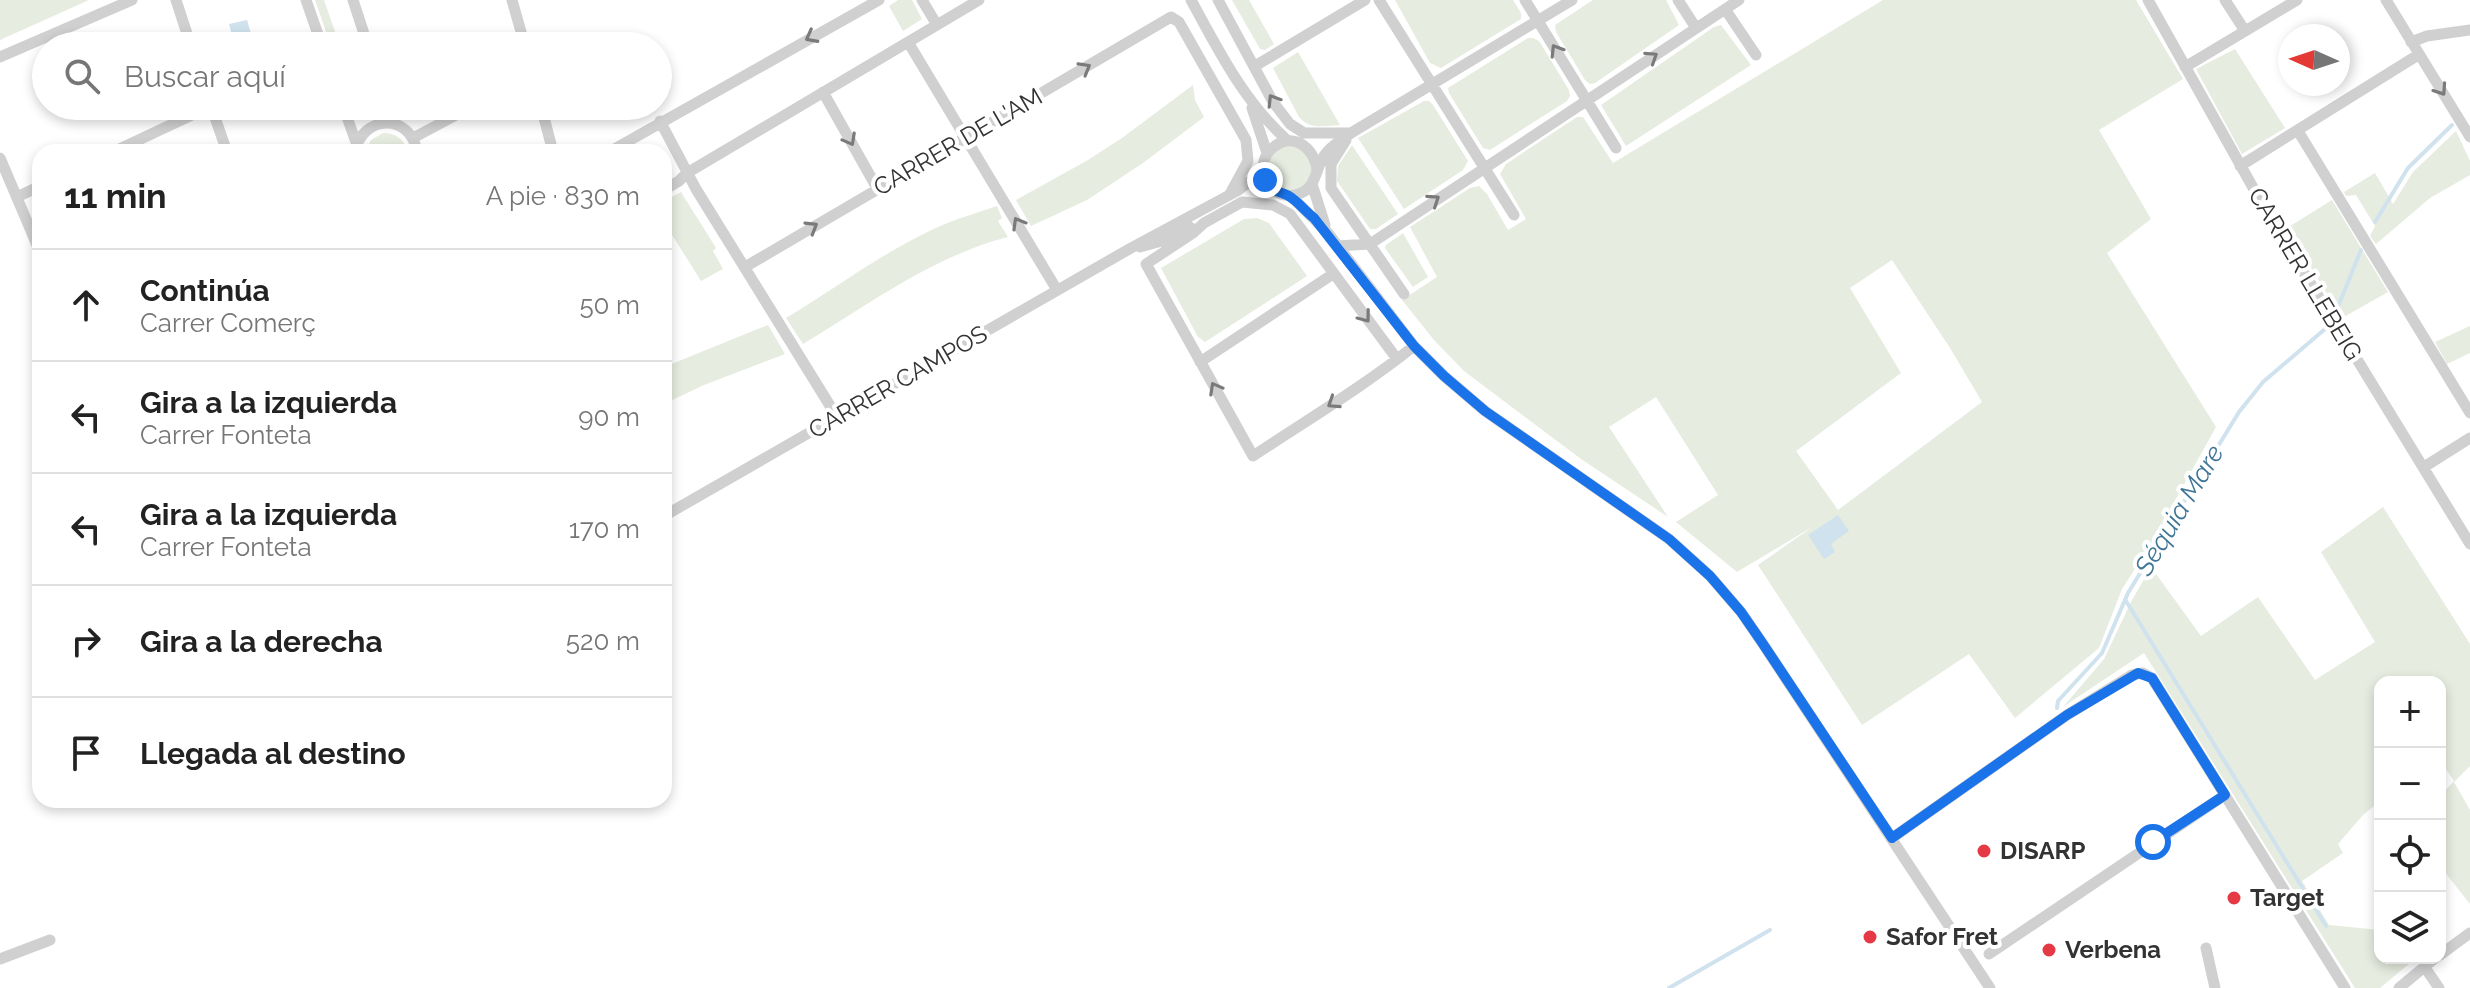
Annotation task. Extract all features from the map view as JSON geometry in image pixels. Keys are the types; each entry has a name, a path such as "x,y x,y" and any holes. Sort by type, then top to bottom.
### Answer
{"street":[{"path":"58,32 132,0"},
{"path":"176,0 186,32"},
{"path":"306,0 317,32"},
{"path":"353,0 363,32"},
{"path":"512,0 521,32"},
{"path":"672,114 879,0"},
{"path":"922,0 937,25"},
{"path":"672,185 687,173 979,0"},
{"path":"1191,0 1249,100 1288,141 1314,145 1351,133"},
{"path":"1218,0 1273,102 1290,124 1300,132 1320,135 1351,133"},
{"path":"1255,66 1365,0"},
{"path":"1379,0 1514,215"},
{"path":"1525,0 1616,148"},
{"path":"1288,141 1267,153 1262,172 1270,188 1279,194 1291,196 1312,184 1325,154 1351,133 1572,0"},
{"path":"1678,0 1696,28"},
{"path":"1337,246 1370,244 1739,0"},
{"name":"CARRER LLEBEIG","path":"2148,0 2240,166 2468,536"},
{"path":"2225,0 2245,31"},
{"path":"2185,67 2297,0"},
{"path":"2386,0 2470,137"},
{"path":"1725,9 1756,55"},
{"name":"CARRER DE L'AM","path":"745,267 1171,17 1179,22 1246,140 1248,161 1230,194"},
{"path":"2411,42 2427,36 2470,30"},
{"path":"908,42 1057,290"},
{"path":"0,57 32,43"},
{"path":"2240,166 2418,55"},
{"path":"823,92 877,188"},
{"path":"1249,100 1267,153"},
{"path":"130,144 181,120"},
{"path":"216,120 224,144"},
{"path":"347,120 355,144"},
{"path":"394,120 395,124"},
{"path":"413,138 447,120"},
{"path":"545,120 551,144"},
{"path":"622,144 660,121 672,144"},
{"path":"357,144 360,137 373,126 388,123 402,127 415,144"},
{"path":"2298,131 2470,413"},
{"path":"1351,133 1331,164 1331,188 1404,294"},
{"path":"672,144 837,417"},
{"path":"1305,146 1314,157 1317,172"},
{"path":"0,158 32,233"},
{"path":"1131,248 1230,194 1262,172"},
{"path":"1312,184 1328,233"},
{"path":"1131,248 1146,247 1204,223 1270,188"},
{"path":"17,197 32,190"},
{"path":"1291,196 1328,233 1414,346 1444,376 1485,411 1669,539 1710,576 1761,641 1990,988"},
{"path":"1242,202 1273,205 1290,214 1397,359"},
{"path":"1204,223 1146,264 1253,456 1414,346"},
{"name":"CARRER CAMPOS","path":"672,511 1131,248"},
{"path":"1200,362 1333,274"},
{"path":"2424,467 2470,438"},
{"path":"1892,838 2067,715 2138,673 2152,678 2345,988"},
{"path":"1989,954 2225,795"},
{"path":"2446,950 2470,933"},
{"path":"0,959 50,940"},
{"path":"2206,948 2215,988"},
{"path":"2399,988 2427,964"},
{"path":"2424,966 2439,988"}],"shaded area":[{"path":"0,0 89,0 0,40"},
{"path":"315,0 324,0 335,32 326,32"},
{"path":"898,0 912,0 922,19 903,31 889,6"},
{"path":"1232,0 1249,0 1274,44 1265,50 1260,49"},
{"path":"1395,0 1513,0 1521,19 1441,68 1430,63"},
{"path":"1593,0 1666,0 1679,25 1590,84 1556,32 1555,25"},
{"path":"1883,0 2136,0 2183,79 2099,130 2151,219 2107,253 2216,427 2151,544 2122,589 2099,648 2015,718 1969,654 1862,725 1758,565 1814,526 1737,572 1676,522 1718,495 1656,397 1609,427 1668,517 1581,459 1464,371 1402,300 1437,277 1410,227 1470,188 1479,186 1508,230 1526,219 1500,174 1506,164 1577,117 1583,117 1613,163","holes":["1892,260 1982,402 1838,510 1796,451 1901,373 1850,288"]},
{"path":"1721,25 1751,65 1626,146 1601,105"},
{"path":"1528,38 1539,41 1570,96 1567,101 1490,150 1483,148 1448,88"},
{"path":"2235,49 2285,128 2242,154 2196,69"},
{"path":"1298,52 1340,125 1313,126 1299,117 1273,68"},
{"path":"1193,85 1195,100 1204,117 1087,200 1031,226 1016,200 1122,138"},
{"path":"1424,101 1433,105 1468,161 1463,170 1404,209 1358,138"},
{"path":"2456,131 2470,161 2470,175 2430,198 2376,244 2370,236 2375,226 2356,195 2346,196 2344,192 2375,173 2393,204 2413,172"},
{"path":"383,133 392,134 404,144 369,144"},
{"path":"1288,141 1314,157 1312,184 1285,196 1262,172 1263,162"},
{"path":"1352,145 1398,214 1376,229 1370,229 1337,181 1338,166"},
{"path":"681,192 716,248 713,251 723,269 701,281 672,235 672,197"},
{"path":"2332,200 2388,292 2342,318 2287,228"},
{"path":"997,206 1002,218 998,221 1008,237 980,245 927,269 803,344 786,318 903,244 945,224"},
{"path":"1257,218 1269,223 1307,276 1205,342 1198,337 1161,268 1244,219"},
{"path":"1403,233 1428,277 1413,287 1385,248"},
{"path":"768,325 785,354 672,400 672,364"},
{"path":"2470,326 2470,353 2447,364 2435,342"},
{"path":"2383,507 2470,644 2470,766 2454,782 2470,810 2470,904 2446,874 2446,790 2454,781 2446,770 2446,676 2374,676 2374,806 2338,844 2343,853 2302,881 2329,925 2374,929 2374,964 2409,964 2380,988 2355,988 2144,653 2063,707 2104,659 2151,567 2201,636 2258,597 2315,680 2375,642 2321,552"}],"water":[{"path":"247,20 250,32 231,32 229,24"},
{"path":"1838,515 1849,531 1831,544 1835,552 1824,559 1808,535"}],"waterway":[{"name":"Séquia Mare","path":"2375,222 2408,168 2452,125"},
{"name":"Séquia Mare","path":"2337,309 2361,250"},
{"name":"Séquia Mare","path":"2057,708 2058,701 2102,653 2128,593 2239,412 2263,382 2325,329"},
{"path":"2126,601 2326,926"},
{"path":"1669,988 1770,930"}],"place":[{"name":"DISARP","path":"1984,851"},
{"name":"Target","path":"2234,898"},
{"name":"Safor Fret","path":"1870,937"},
{"name":"Verbena","path":"2049,950"}],"route":[{"path":"1265,180 1279,194 1291,196 1328,233 1414,346 1444,376 1485,411 1669,539 1710,576 1741,612 1892,838 2067,715 2138,673 2152,678 2225,795 2153,842"}]}
